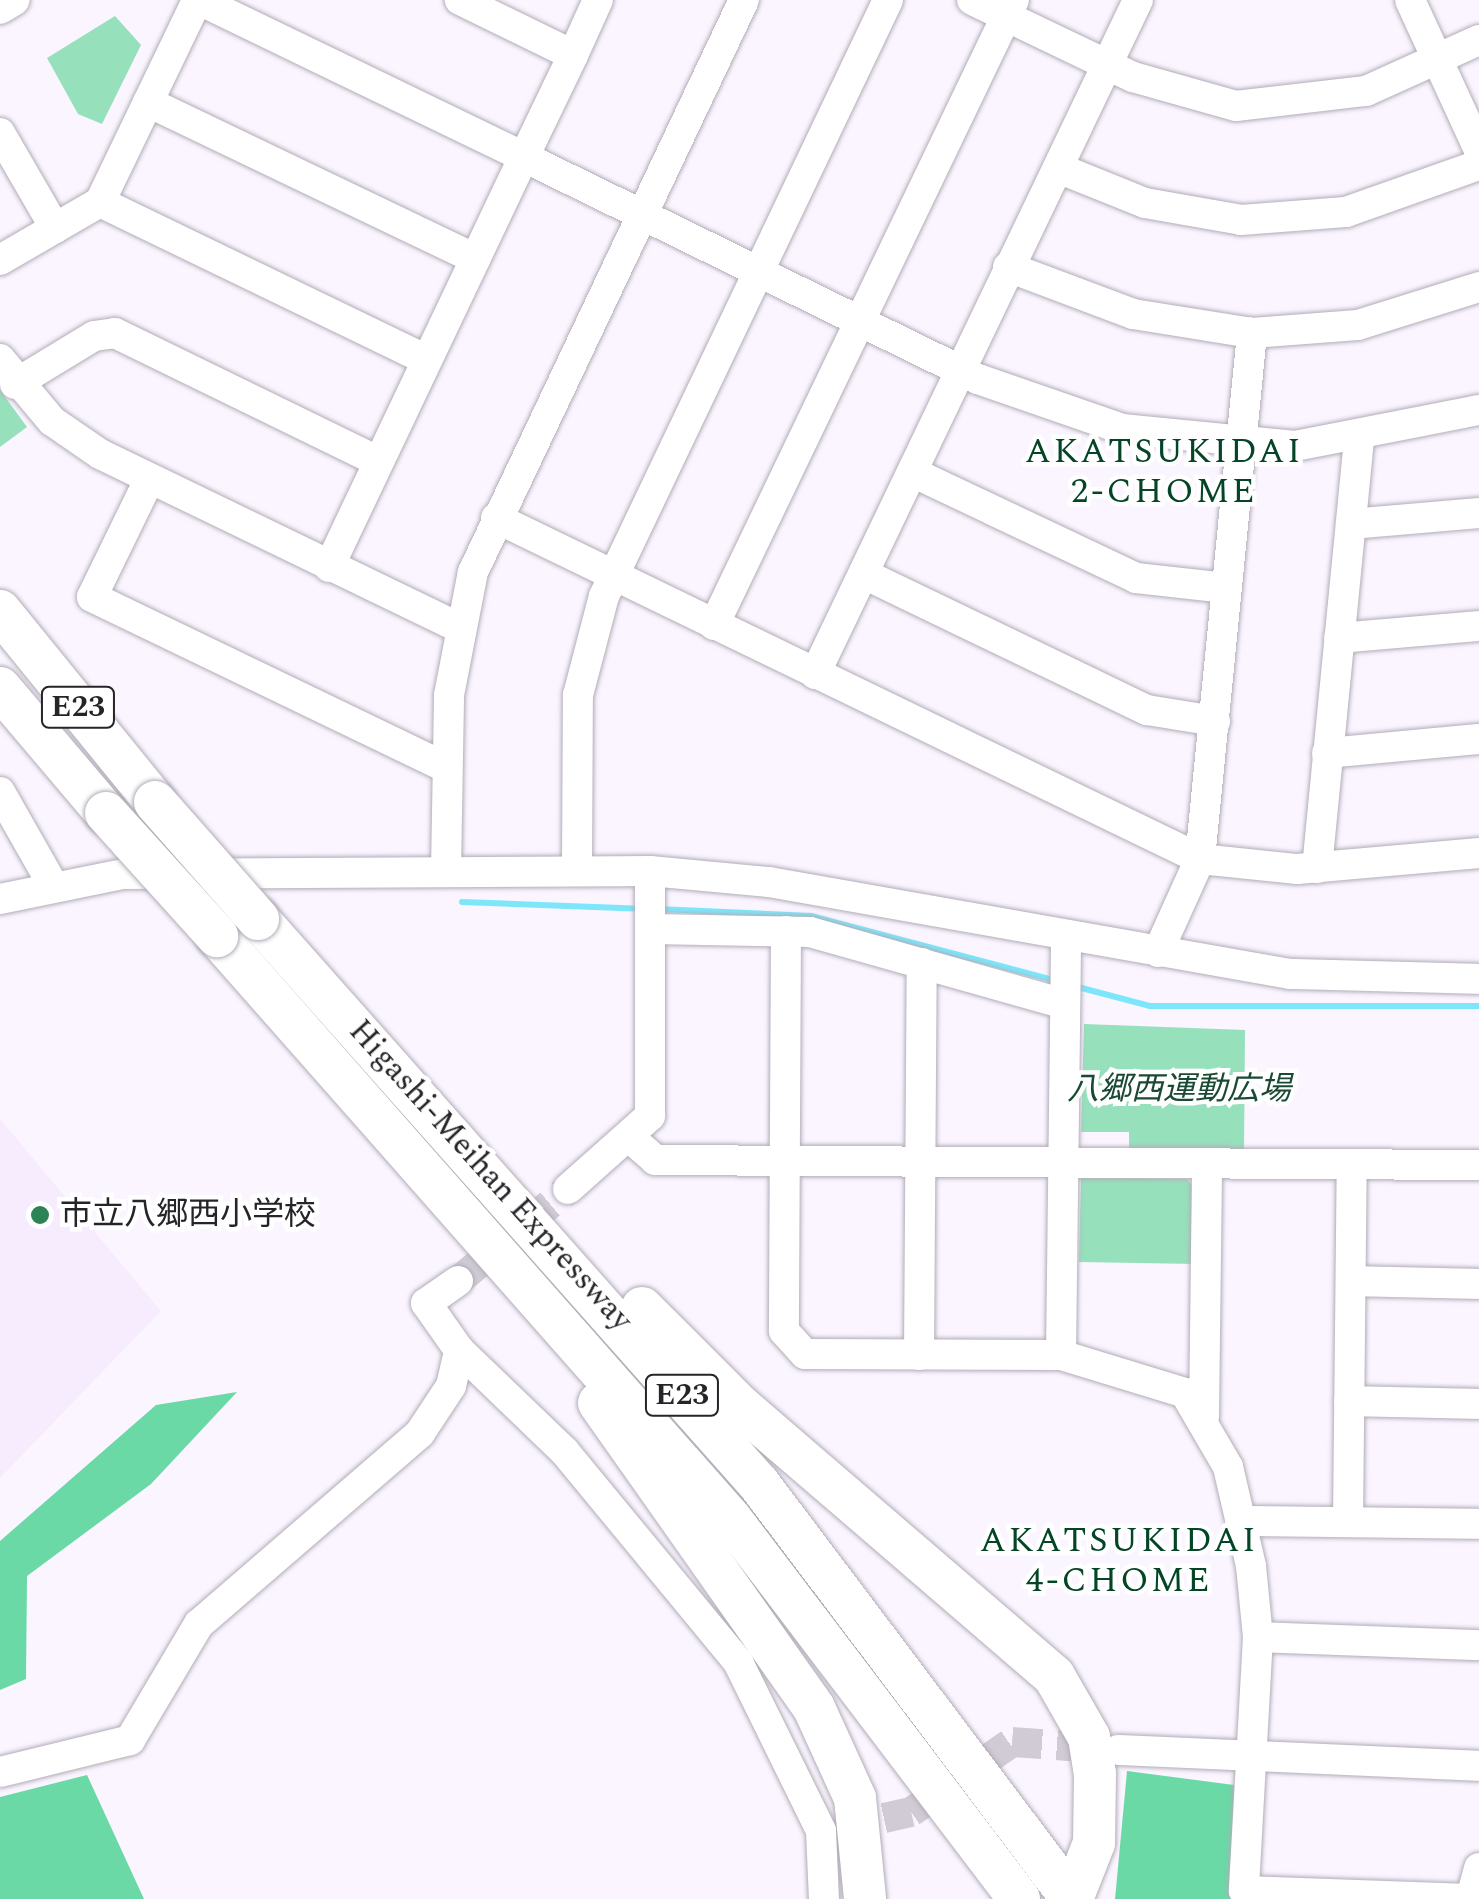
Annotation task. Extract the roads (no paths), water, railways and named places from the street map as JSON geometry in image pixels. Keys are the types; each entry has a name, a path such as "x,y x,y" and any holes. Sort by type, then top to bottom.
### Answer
{"highway":[{"name":"Higashi-Meihan Expressway","path":"0,611 155,802 378,1049 759,1484 1077,1890"},
{"name":"Higashi-Meihan Expressway","path":"0,688 730,1518 1020,1899"},
{"path":"378,1049 740,1406 1054,1676 1089,1737 1095,1772 1077,1890"},
{"path":"340,1073 582,1380 785,1662 855,1798 865,1899"}],"street":[{"path":"0,8 15,0"},
{"path":"0,260 100,202 198,0 959,369 1122,429 1242,445 1359,439 1479,410"},
{"path":"460,0 573,55"},
{"path":"328,567 598,0"},
{"path":"446,870 446,766 458,627 496,518 744,0"},
{"path":"577,868 578,695 613,575 888,0"},
{"path":"972,0 1010,8 1106,64 1208,101 1275,107 1366,91 1479,40"},
{"path":"815,674 1138,0"},
{"path":"1410,0 1479,150"},
{"path":"714,626 1010,8"},
{"path":"148,102 475,259"},
{"path":"0,133 55,228"},
{"path":"1058,168 1145,203 1241,220 1346,212 1479,165"},
{"path":"100,202 426,360"},
{"path":"1008,268 1132,314 1252,332 1358,325 1479,287"},
{"path":"1158,952 1200,858 1252,332"},
{"path":"378,461 114,334 94,336 8,372 79,441 149,480 458,627"},
{"path":"1316,868 1359,439"},
{"path":"912,472 1145,582 1226,588"},
{"path":"149,480 92,596 446,766"},
{"path":"1351,524 1479,513"},
{"path":"496,518 1200,858 1316,868 1479,853"},
{"path":"864,574 1147,710 1214,721"},
{"path":"1339,638 1479,626"},
{"path":"1328,752 1479,739"},
{"path":"0,792 54,887"},
{"path":"0,899 143,873 577,868 651,905 1064,990"},
{"path":"651,905 770,882 1158,952 1345,979 1479,979"},
{"path":"568,1189 650,1116 651,905"},
{"path":"786,931 784,1331 804,1354 1061,1355 1185,1393 1204,1417 1244,1521 1258,1637 1244,1891 1474,1899 1479,1868"},
{"path":"1061,1355 1066,936"},
{"path":"919,1354 922,963"},
{"path":"629,1136 655,1160 1479,1166"},
{"path":"1204,1417 1207,1164"},
{"path":"1348,1521 1352,1165"},
{"path":"458,1281 426,1303 459,1350 565,1452 703,1614 738,1662 829,1830 824,1899"},
{"path":"1351,1282 1479,1284"},
{"path":"0,1772 130,1740 199,1624 429,1421 459,1350"},
{"path":"1350,1402 1479,1404"},
{"path":"1244,1521 1479,1524"},
{"path":"1258,1637 1479,1645"},
{"path":"1118,1750 1251,1760 1479,1766"}],"waterway":[{"path":"462,902 641,909"},
{"path":"658,909 811,916 1057,981"},
{"path":"1074,986 1150,1006 1479,1006"}],"tunnel":[{"path":"458,1281 568,1189"},
{"path":"840,1828 911,1812 1012,1742 1110,1749"}],"place":[{"name":"市立八郷西小学校","path":"40,1215"}],"district":[{"name":"AKATSUKIDAI 2-CHOME","path":"1164,472"},
{"name":"AKATSUKIDAI 4-CHOME","path":"1119,1561"}],"park label":[{"name":"八郷西運動広場","path":"1179,1090"}]}
